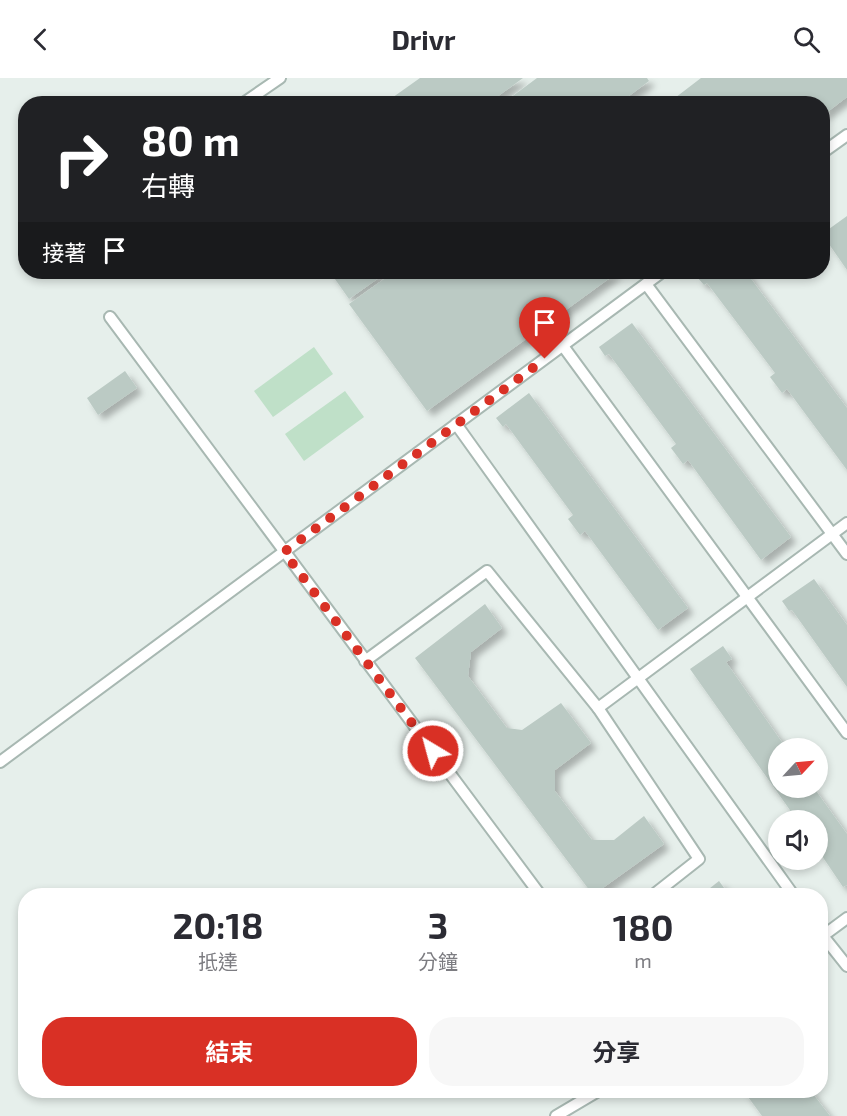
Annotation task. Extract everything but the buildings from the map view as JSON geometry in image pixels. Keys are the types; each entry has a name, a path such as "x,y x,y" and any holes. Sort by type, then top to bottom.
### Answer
{"lane":[{"path":"254,96 280,78"},
{"path":"830,147 847,135"},
{"path":"0,762 653,279"},
{"path":"646,284 847,554"},
{"path":"110,317 535,888"},
{"path":"562,345 847,733"},
{"path":"456,424 788,888"},
{"path":"598,708 847,524"},
{"path":"365,661 487,571 598,708 699,860 662,888"},
{"path":"828,930 847,918"},
{"path":"828,943 847,966"},
{"path":"556,1116 586,1098"}],"green space":[{"path":"314,347 333,374 273,417 254,391"},
{"path":"345,391 364,417 304,461 285,434"}],"route":[{"path":"433,751 284,552 545,359"}]}
